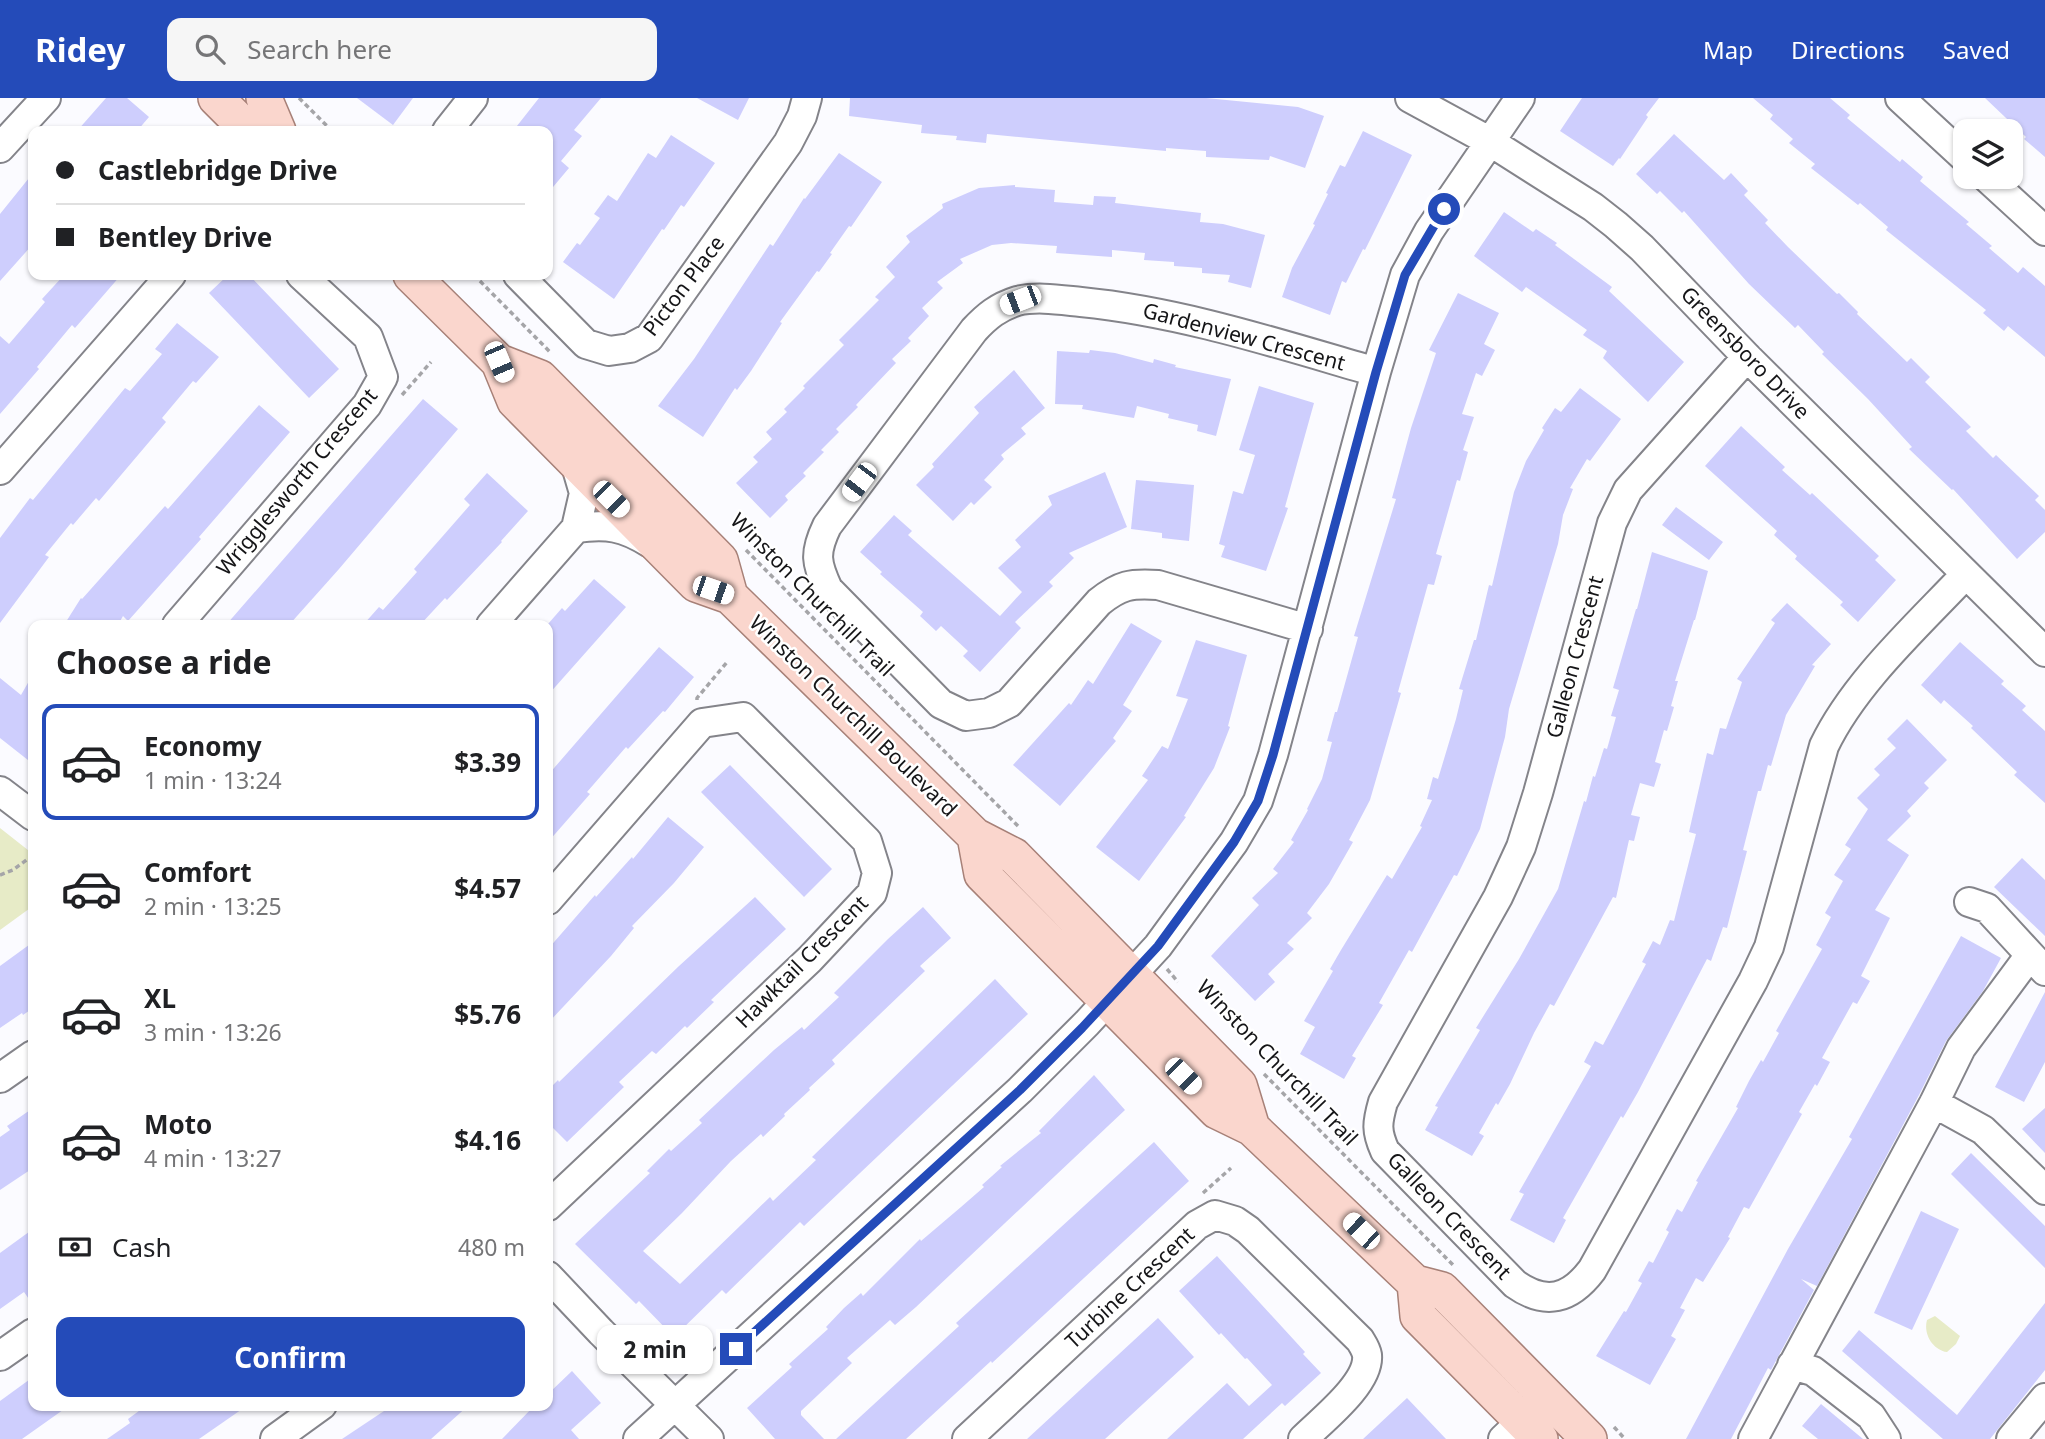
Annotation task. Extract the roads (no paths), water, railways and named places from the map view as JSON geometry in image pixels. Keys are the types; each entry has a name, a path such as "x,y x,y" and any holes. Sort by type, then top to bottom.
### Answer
{"main road":[{"path":"216,98 244,126"},
{"path":"264,98 276,126"},
{"name":"Winston Churchill Boulevard","path":"416,280 499,362 516,401 696,584 730,596 975,836 1014,856 1239,1085 1252,1128"},
{"name":"Winston Churchill Boulevard","path":"499,362 540,378 720,560 730,596"},
{"name":"Winston Churchill Boulevard","path":"975,836 982,874 1217,1111 1252,1128 1415,1283 1442,1290 1598,1430"},
{"path":"1415,1283 1419,1315 1522,1433"}],"street":[{"path":"0,148 46,98"},
{"path":"451,126 473,98"},
{"name":"Picton Place","path":"523,280 586,344 609,351 631,348 649,338 788,143 802,116 807,98"},
{"name":"Greensboro Drive","path":"1410,98 1489,141 1593,207 1616,225 2045,652"},
{"path":"638,1439 1020,1090 1158,946 1234,842 1258,801 1273,755 1376,372 1405,275 1429,232 1520,98"},
{"path":"1900,98 1953,147"},
{"path":"1999,189 2045,231"},
{"path":"0,470 167,280"},
{"name":"Wrigglesworth Crescent","path":"181,620 367,405 383,377 368,337 307,280"},
{"name":"Gardenview Crescent","path":"1308,629 1158,585 1136,583 1115,589 1099,602 1009,703 989,713 966,716 941,704 828,589 818,566 818,545 827,526 974,330 992,311 1020,300 1053,299 1131,307 1195,320 1376,372"},
{"name":"Galleon Crescent","path":"1747,357 1648,465 1628,490 1617,512 1521,847 1498,897 1384,1102 1378,1118 1378,1134 1385,1151 1525,1292 1556,1297 1570,1293 1592,1270 1753,981 1769,947 1824,746 1835,723 1850,699 1965,575"},
{"path":"495,620 576,528 584,493 575,462"},
{"path":"576,528 601,525 631,531 666,554"},
{"name":"Hawktail Crescent","path":"553,894 702,723 743,717 867,841 877,873 873,893 810,959 553,1201"},
{"path":"0,791 28,812"},
{"path":"1753,1439 1961,1048 2038,963 1987,908 1969,902"},
{"path":"0,1078 28,1058"},
{"path":"1934,1103 1983,1130 2045,1190"},
{"name":"Turbine Crescent","path":"967,1439 1197,1225 1214,1215 1248,1230 1360,1340 1366,1351 1366,1367 1357,1386 1303,1439"},
{"path":"553,1281 709,1439"},
{"path":"0,1356 28,1336"},
{"path":"1792,1365 1813,1371 1871,1416 1886,1439"},
{"path":"2011,1439 2045,1398"},
{"path":"275,1439 314,1411"}]}
